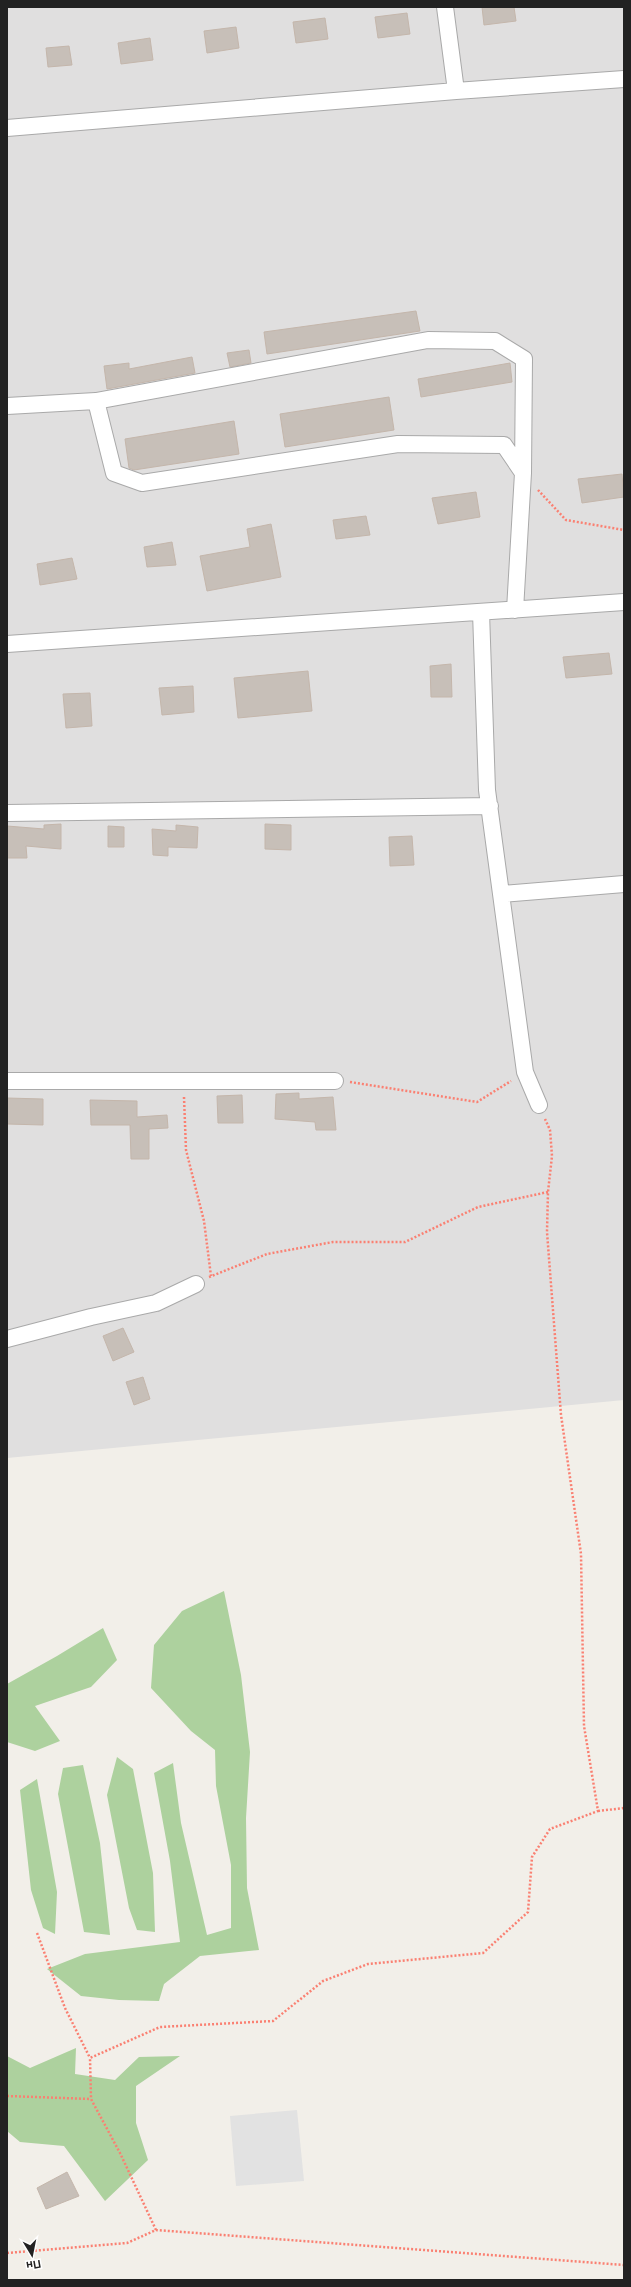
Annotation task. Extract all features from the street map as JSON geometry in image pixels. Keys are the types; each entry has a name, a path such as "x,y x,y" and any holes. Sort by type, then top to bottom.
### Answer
{"street":[{"path":"445,7 456,91"},
{"path":"7,128 456,91 624,79"},
{"path":"7,406 96,401 428,340 495,341 524,359 523,473 515,610"},
{"path":"96,401 114,474 142,483 398,444 504,445 523,473"},
{"path":"7,644 624,602"},
{"path":"481,612 490,806 525,1072 539,1105"},
{"path":"7,813 490,806"},
{"path":"501,894 624,884"},
{"path":"7,1081 335,1080"},
{"path":"7,1339 91,1317 156,1303 196,1284"}],"path":[{"path":"523,473 566,520 624,530"},
{"path":"335,1080 477,1102 525,1072"},
{"path":"184,1080 186,1150 204,1221 211,1276"},
{"path":"539,1105 550,1130 552,1156 548,1192 547,1232 561,1415 581,1554 584,1726 598,1811"},
{"path":"196,1284 211,1276 267,1254 326,1244 405,1242 478,1207 548,1192"},
{"path":"90,2058 160,2027 273,2021 322,1981 368,1964 483,1953 528,1912 532,1857 550,1829 598,1811 624,1808"},
{"path":"37,1933 65,2008 90,2058 91,2099 120,2152 156,2230"},
{"path":"7,2096 91,2099"},
{"path":"7,2252 127,2243 156,2230 624,2266"}],"shaded area":[{"path":"7,7 624,7 624,1400 7,1458"},
{"path":"297,2110 304,2181 236,2186 230,2116"}],"green space":[{"path":"224,1591 241,1675 250,1752 246,1818 247,1888 259,1950 200,1956 164,1984 159,2001 119,2000 81,1996 47,1969 85,1954 180,1942 170,1861 154,1773 173,1763 181,1823 207,1935 231,1928 231,1865 216,1786 215,1750 191,1731 151,1688 154,1645 182,1611"},
{"path":"103,1628 117,1660 91,1687 35,1706 60,1741 35,1751 7,1742 7,1684"},
{"path":"117,1757 133,1769 153,1873 155,1932 137,1930 129,1908 107,1795"},
{"path":"83,1765 100,1843 110,1935 84,1932 58,1794 63,1768"},
{"path":"37,1779 57,1892 55,1934 43,1928 31,1890 20,1790"},
{"path":"76,2048 75,2074 115,2080 139,2057 180,2056 136,2086 136,2123 148,2160 105,2201 64,2146 20,2142 7,2131 7,2056 30,2068"}],"building":[{"path":"482,7 514,7 516,21 484,25"},
{"path":"407,13 410,34 378,38 375,17"},
{"path":"325,18 328,39 296,43 293,22"},
{"path":"236,27 239,48 207,53 204,31"},
{"path":"150,38 153,60 121,64 118,43"},
{"path":"69,46 72,65 48,67 46,48"},
{"path":"416,311 420,331 267,354 264,332"},
{"path":"249,350 251,363 230,367 227,353"},
{"path":"192,357 195,373 107,389 104,366 129,363 129,369"},
{"path":"510,363 512,382 421,397 418,379"},
{"path":"389,397 394,430 285,447 280,414"},
{"path":"234,421 239,454 134,470 129,468 125,439"},
{"path":"622,474 624,497 582,503 578,479"},
{"path":"476,492 480,517 438,524 432,498"},
{"path":"366,516 370,535 336,539 333,520"},
{"path":"271,524 281,577 207,591 200,556 250,547 247,529"},
{"path":"172,542 176,565 147,567 144,547"},
{"path":"72,558 77,579 40,585 37,564"},
{"path":"609,653 612,674 566,678 563,657"},
{"path":"451,664 452,697 431,697 430,666"},
{"path":"308,671 312,711 238,718 234,678"},
{"path":"193,686 194,712 162,715 159,688"},
{"path":"90,693 92,726 66,728 63,694"},
{"path":"61,824 61,849 26,846 27,858 7,858 7,826 44,829 44,825"},
{"path":"265,824 291,825 291,850 265,849"},
{"path":"176,825 198,827 197,848 168,847 168,856 153,855 152,829 176,831"},
{"path":"108,826 124,827 124,847 108,847"},
{"path":"412,836 414,865 390,866 389,837"},
{"path":"299,1093 299,1099 333,1097 336,1130 316,1130 315,1122 275,1119 276,1094"},
{"path":"242,1095 243,1123 218,1123 217,1096"},
{"path":"7,1098 43,1099 43,1125 7,1124"},
{"path":"90,1100 137,1101 137,1117 167,1115 168,1128 149,1129 149,1159 131,1159 130,1125 91,1125"},
{"path":"123,1328 134,1352 113,1361 103,1336"},
{"path":"143,1377 150,1399 134,1405 126,1382"},
{"path":"67,2172 79,2196 46,2209 37,2188"}]}
